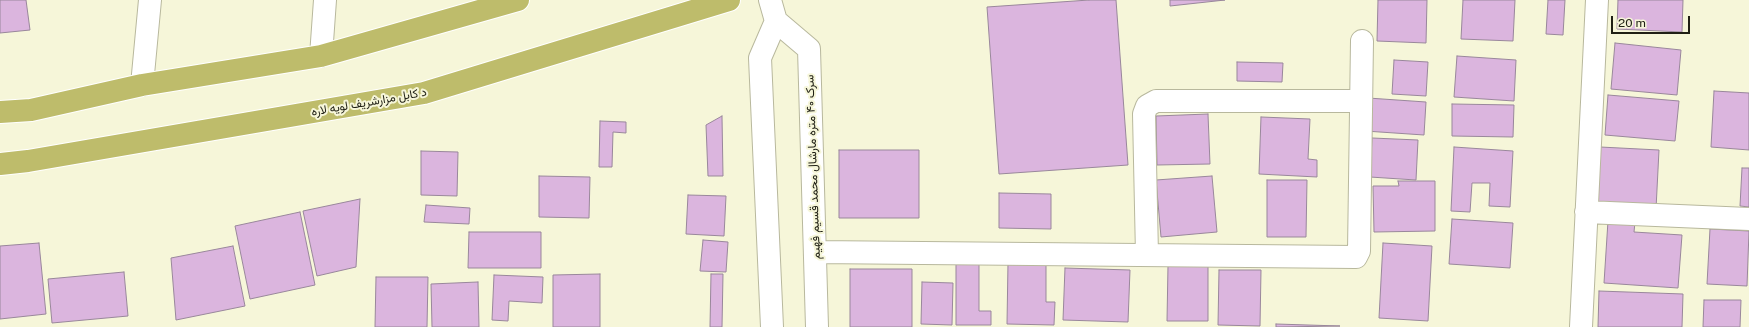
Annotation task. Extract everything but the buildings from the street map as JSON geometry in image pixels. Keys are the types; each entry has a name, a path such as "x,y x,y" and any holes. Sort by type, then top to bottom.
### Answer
{"highway":[{"path":"0,112 31,110 142,85 321,56 495,3 518,0"},
{"name":"د کابل مزارشریف لویه لاره","path":"0,164 36,160 424,93 729,0"}],"street":[{"path":"142,85 150,0"},
{"path":"321,56 325,0"},
{"path":"770,0 776,21 760,58 772,327"},
{"path":"1581,327 1597,0"},
{"name":"سرک ۴۰ متره مارشال محمد قسیم فهیم","path":"776,21 809,49 818,327"},
{"path":"815,252 1356,257 1359,251 1362,41"},
{"path":"1146,255 1144,114 1147,106 1156,101 1361,101"},
{"path":"1586,212 1749,219"}]}
